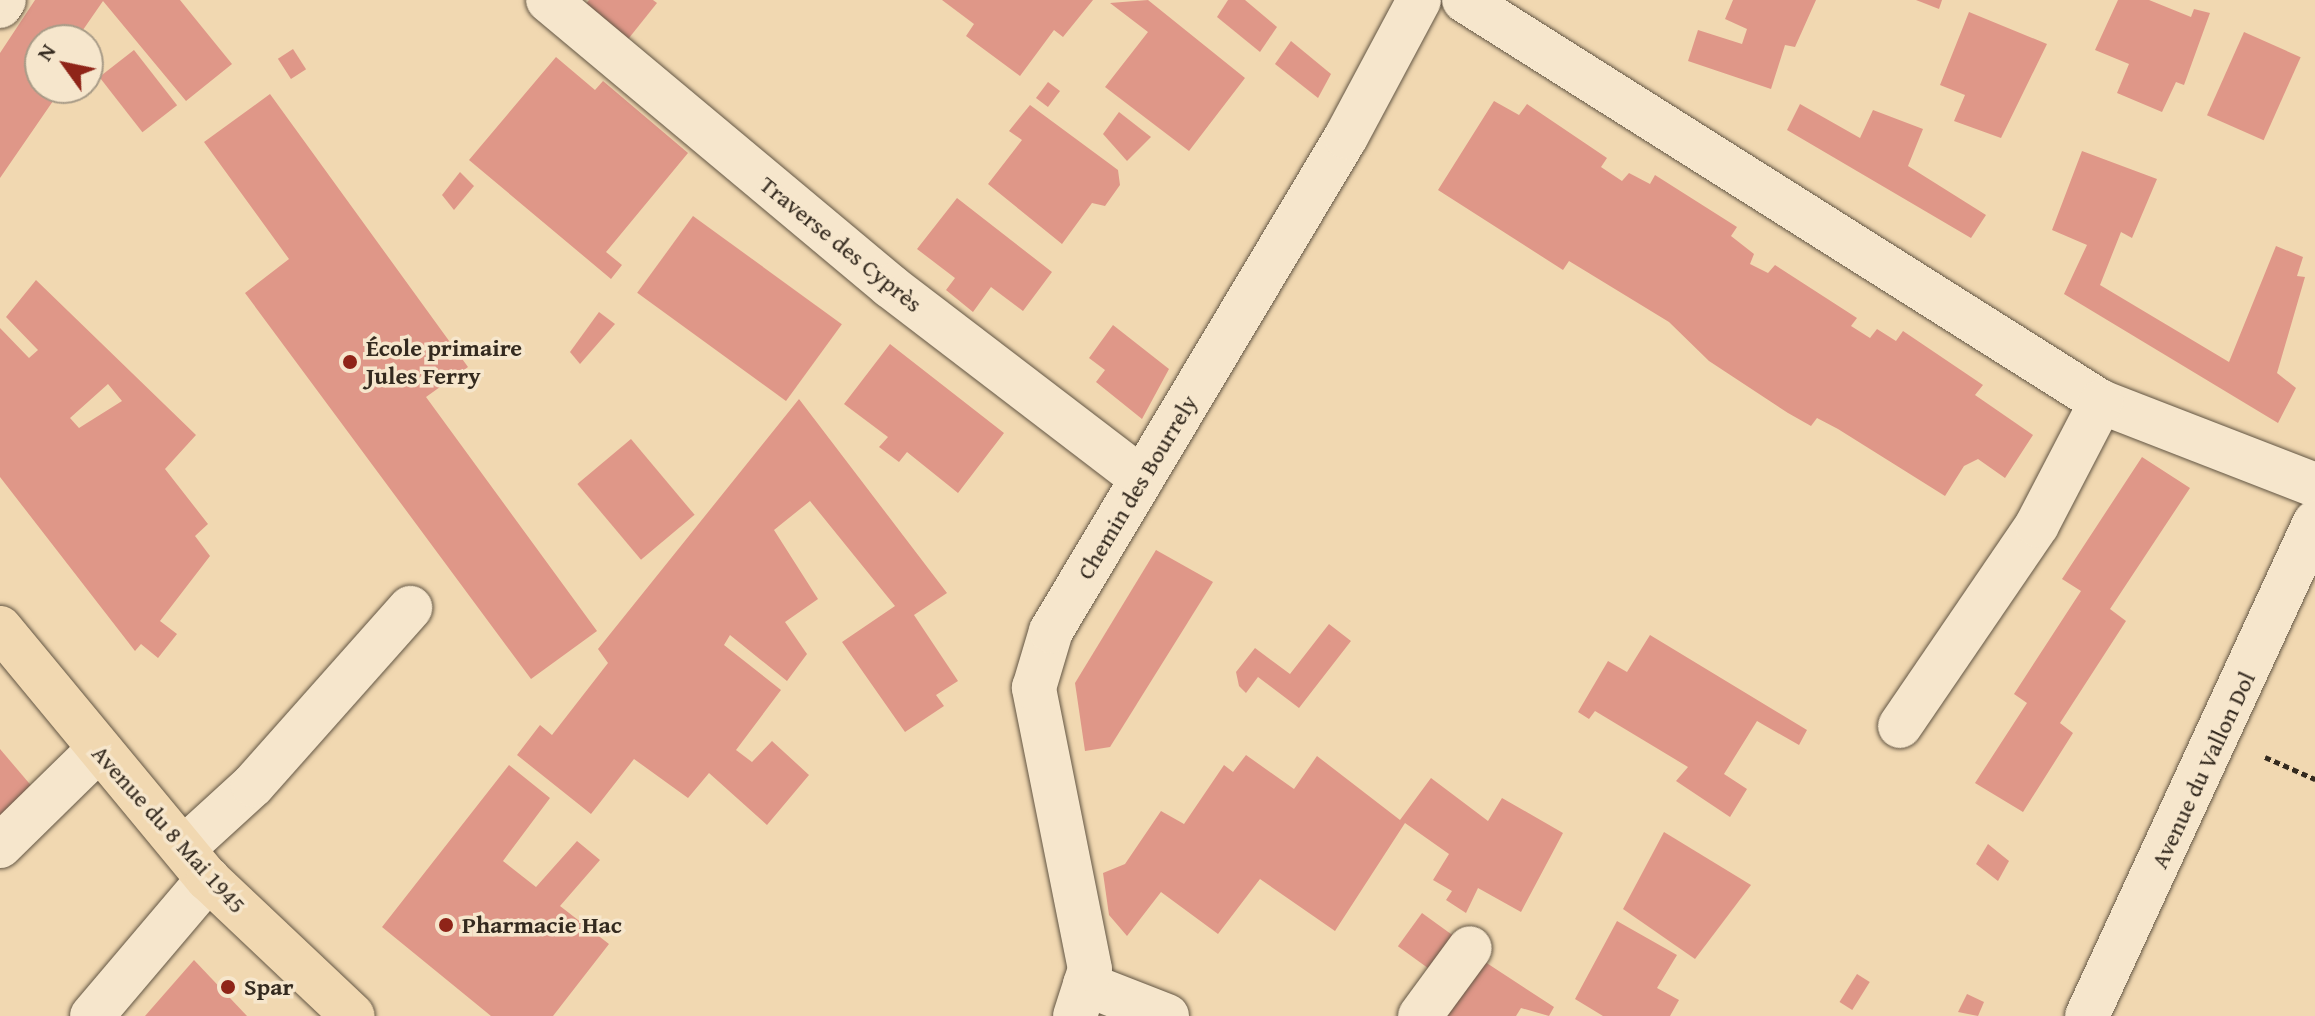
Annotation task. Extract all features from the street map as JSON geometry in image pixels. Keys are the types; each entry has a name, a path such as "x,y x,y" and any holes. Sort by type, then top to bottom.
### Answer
{"main road":[{"name":"Avenue du 8 Mai 1945","path":"0,628 98,750 196,863 353,1016"}],"street":[{"path":"0,6 4,0"},
{"name":"Traverse des Cyprès","path":"548,0 890,286 1142,479"},
{"name":"Chemin des Bourrely","path":"1080,1000 1090,969 1034,688 1051,631 1419,0"},
{"path":"1464,0 2101,402 2315,485"},
{"path":"1900,726 2037,525 2101,402"},
{"name":"Avenue du Vallon Dol","path":"2087,1016 2315,522"},
{"path":"92,1016 253,785 410,608"},
{"path":"0,846 98,750"},
{"path":"1420,1016 1470,948"},
{"path":"1080,1000 1167,1016"}],"building":[{"path":"35,0 180,0 232,64 186,101 103,1 87,24 24,24 24,104 51,104 0,178 0,53"},
{"path":"589,0 653,0 657,3 621,48 578,14"},
{"path":"942,0 1093,0 1063,37 1054,30 1020,76 966,36 974,24"},
{"path":"1148,0 1245,78 1189,151 1105,87 1148,32 1110,3"},
{"path":"1228,0 1245,0 1277,27 1260,52 1217,17"},
{"path":"1733,0 1816,0 1795,47 1785,45 1771,89 1688,61 1698,30 1742,44 1747,29 1725,19"},
{"path":"1916,0 1942,0 1939,9"},
{"path":"2118,0 2149,0 2191,17 2194,9 2210,13 2184,85 2176,82 2162,112 2117,93 2129,64 2095,50"},
{"path":"1969,12 2047,44 2001,138 1954,121 1965,95 1940,85"},
{"path":"2244,32 2301,57 2264,140 2207,115"},
{"path":"1291,41 1331,74 1318,98 1275,64"},
{"path":"293,49 306,69 291,79 278,59"},
{"path":"134,50 177,105 142,132 104,83 104,73"},
{"path":"556,57 595,90 603,81 688,153 606,252 622,265 611,279 469,160"},
{"path":"1048,82 1060,91 1048,107 1036,98"},
{"path":"270,94 468,367 426,397 597,631 531,679 245,293 289,259 204,142"},
{"path":"1494,101 1519,115 1527,104 1607,158 1601,167 1622,181 1629,173 1650,184 1655,175 1737,227 1731,236 1754,254 1750,264 1768,273 1775,265 1857,318 1851,326 1870,338 1877,329 1896,341 1903,331 1983,385 1975,395 2033,435 2005,478 1978,459 1964,466 1945,496 1838,429 1817,418 1811,426 1788,413 1709,361 1669,322 1569,261 1563,270 1438,190"},
{"path":"1800,104 1860,138 1873,110 1923,129 1908,166 1986,215 1971,238 1787,130"},
{"path":"1030,105 1118,170 1120,185 1105,206 1092,203 1062,244 988,184 1022,140 1009,131"},
{"path":"1119,112 1151,137 1127,161 1103,134"},
{"path":"2082,151 2157,179 2132,238 2121,232 2100,285 2229,362 2276,246 2303,257 2297,276 2305,277 2277,373 2296,388 2278,423 2064,294 2087,245 2052,230"},
{"path":"460,172 474,186 454,210 442,195"},
{"path":"957,198 1052,272 1023,311 991,287 973,312 946,290 955,278 917,249"},
{"path":"693,216 842,324 786,401 637,293"},
{"path":"36,280 196,435 165,469 208,524 195,536 210,556 160,621 177,634 158,658 141,644 135,651 0,477 0,328 29,358 38,350 6,317","holes":["108,384 122,401 79,428 70,418"]},
{"path":"599,312 615,324 580,364 570,352"},
{"path":"1113,325 1169,369 1142,419 1096,382 1105,370 1089,358"},
{"path":"890,344 1004,433 958,493 907,452 899,462 879,447 888,437 844,404"},
{"path":"799,399 947,593 914,615 958,681 936,695 944,706 905,732 842,642 895,606 810,501 774,530 818,599 785,622 807,654 787,681 730,635 724,645 781,690 736,750 752,762 772,741 809,775 767,825 709,773 688,798 634,759 591,814 517,755 540,725 552,735 608,663 598,649"},
{"path":"631,439 695,515 641,560 577,484"},
{"path":"2142,457 2190,488 2110,609 2126,621 2060,723 2073,733 2023,812 1975,783 2027,703 2014,694 2081,591 2062,579"},
{"path":"1156,550 1213,582 1110,747 1085,751 1075,683"},
{"path":"1329,624 1351,641 1299,708 1258,677 1246,693 1239,686 1236,672 1255,648 1290,674"},
{"path":"1650,635 1807,730 1799,745 1757,721 1724,774 1747,789 1730,817 1676,781 1688,767 1595,711 1589,719 1578,712 1608,661 1627,672"},
{"path":"0,749 40,796 0,833"},
{"path":"1246,755 1294,789 1317,756 1400,820 1431,778 1488,821 1502,798 1563,833 1521,912 1478,888 1466,913 1446,900 1452,891 1433,880 1449,854 1405,823 1335,931 1260,879 1218,934 1161,892 1127,936 1109,915 1103,873 1125,864 1161,811 1184,824 1224,765 1233,772"},
{"path":"509,765 550,798 503,861 536,887 577,841 600,860 560,906 609,944 553,1016 491,1016 382,927"},
{"path":"1664,832 1751,885 1695,959 1623,909"},
{"path":"1988,844 2009,861 1998,881 1976,864"},
{"path":"1422,913 1457,938 1433,971 1398,946"},
{"path":"1617,921 1677,955 1657,988 1679,1000 1670,1016 1603,1016 1575,999"},
{"path":"1479,958 1554,1007 1549,1016 1521,1008 1516,1016 1437,1016"},
{"path":"194,960 247,1016 145,1016"},
{"path":"1857,974 1870,982 1852,1010 1840,1002"},
{"path":"1967,994 1984,1002 1978,1016 1958,1012"}],"place":[{"name":"École primaire Jules Ferry","path":"350,362"},
{"name":"Pharmacie Hac","path":"446,925"},
{"name":"Spar","path":"228,987"}]}
